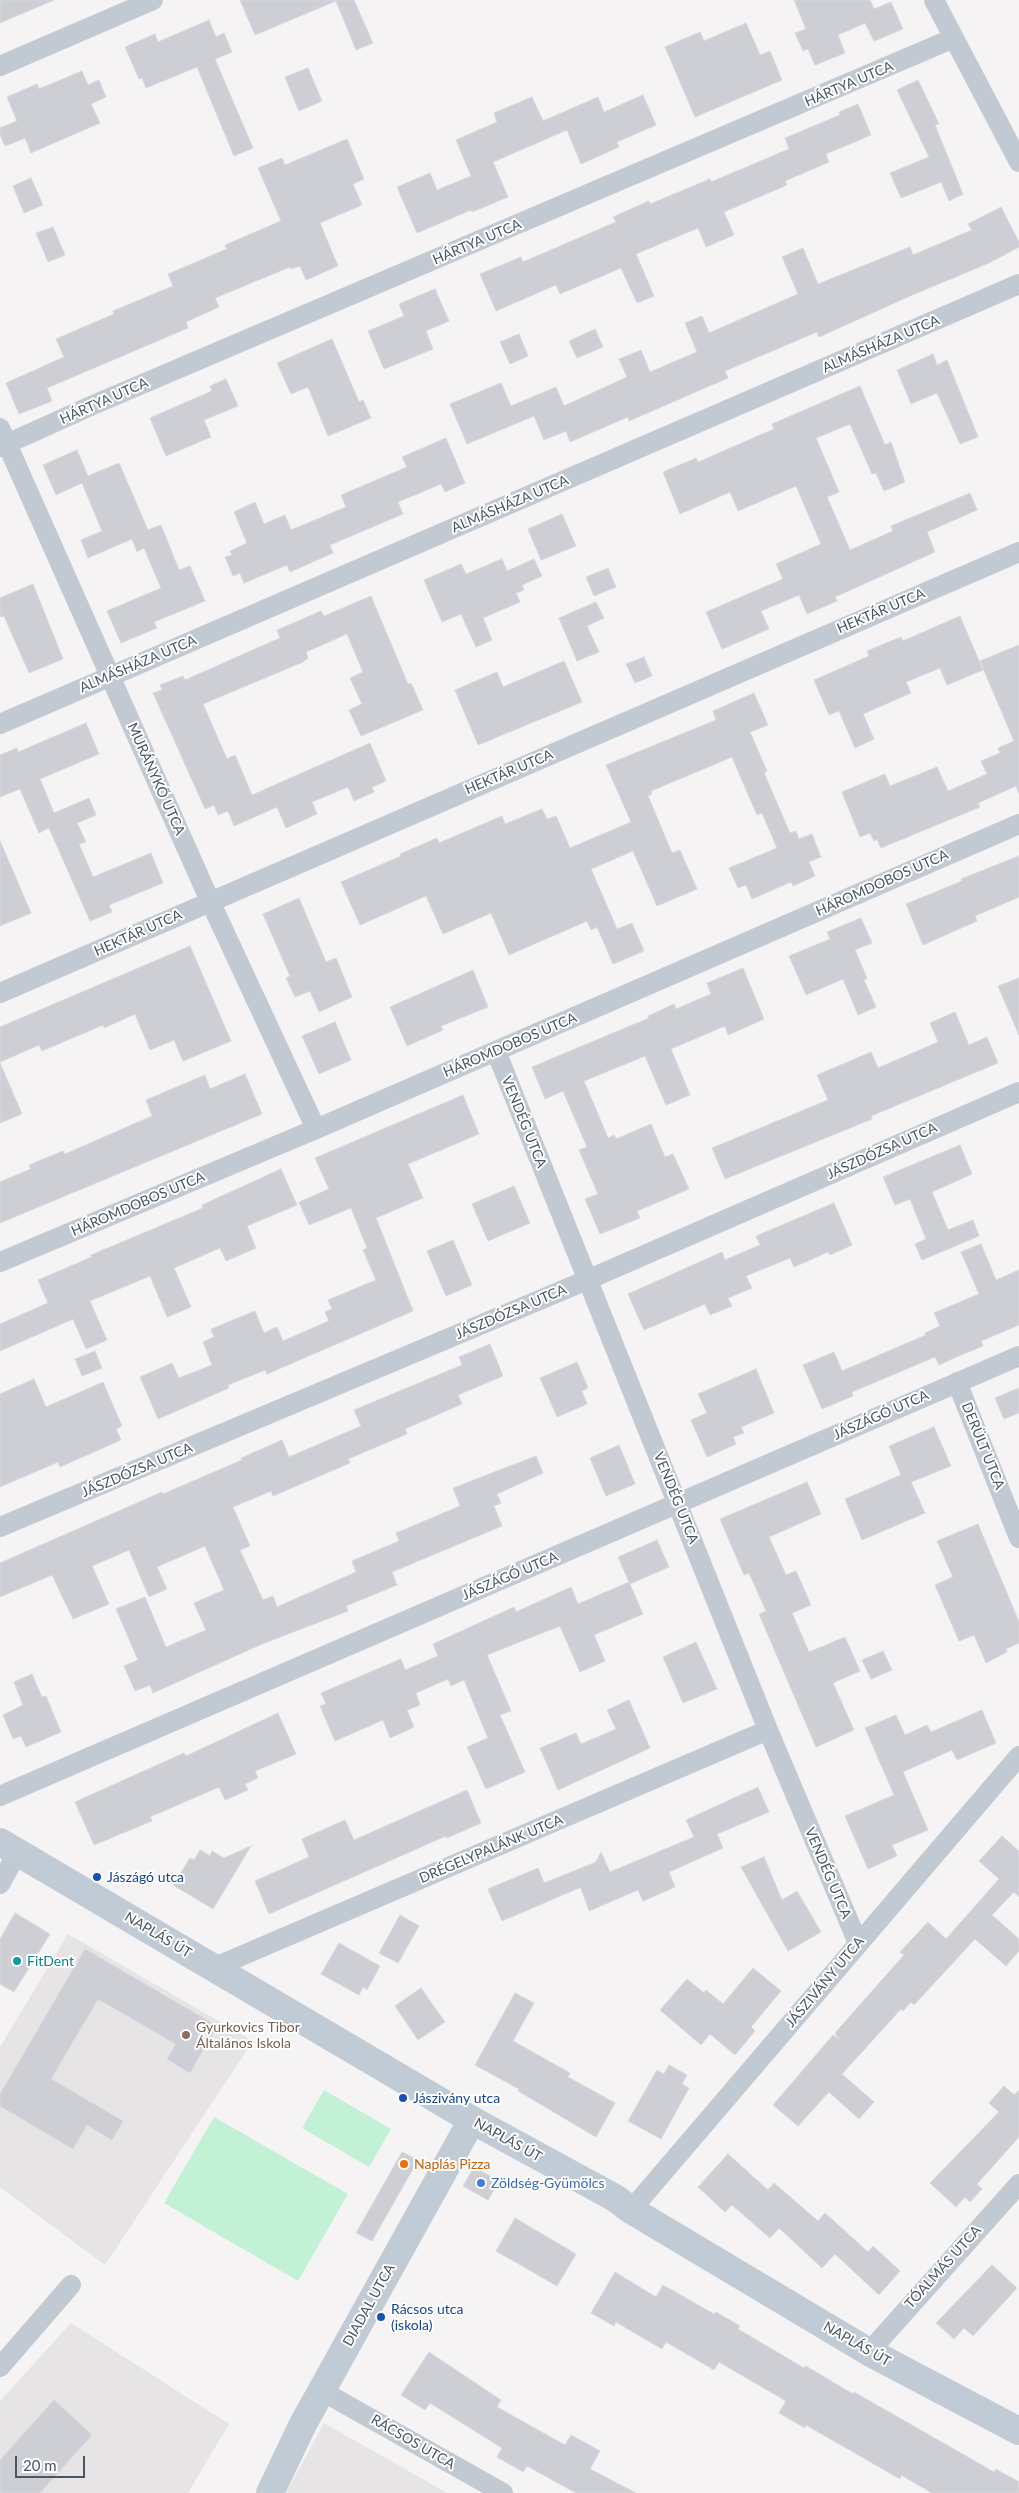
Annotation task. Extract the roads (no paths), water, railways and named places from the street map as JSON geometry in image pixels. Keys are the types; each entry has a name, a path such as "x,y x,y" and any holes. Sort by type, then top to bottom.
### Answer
{"street":[{"path":"0,66 153,0"},
{"path":"934,0 1019,162"},
{"name":"HÁRTYA UTCA","path":"2,440 93,405 954,38"},
{"name":"ALMÁSHÁZA UTCA","path":"0,724 1019,284"},
{"name":"MURÁNYKŐ UTCA","path":"2,440 210,901 316,1129"},
{"name":"HEKTÁR UTCA","path":"0,993 1019,552"},
{"name":"HÁROMDOBOS UTCA","path":"0,1262 316,1129 1019,824"},
{"name":"VENDÉG UTCA","path":"496,1051 768,1730 858,1943"},
{"name":"JÁSZDÓZSA UTCA","path":"0,1528 587,1280 1019,1092"},
{"name":"JÁSZÁGÓ UTCA","path":"0,1796 1019,1356"},
{"name":"DERÜLT UTCA","path":"957,1382 1019,1538"},
{"name":"DRÉGELYPALÁNK UTCA","path":"213,1968 768,1730"},
{"name":"JÁSZIVÁNY UTCA","path":"631,2210 1019,1756"},
{"path":"0,1884 9,1847"},
{"name":"NAPLÁS ÚT","path":"9,1847 472,2120 615,2198 631,2210 868,2352 1019,2432"},
{"name":"DIADAL UTCA","path":"270,2493 322,2390 472,2120"},
{"name":"TÓALMÁS UTCA","path":"868,2352 1019,2184"},
{"path":"0,2367 71,2284"},
{"name":"RÁCSOS UTCA","path":"322,2390 503,2493"}],"place":[{"name":"Jászágó utca","path":"97,1877"},
{"name":"FitDent","path":"17,1961"},
{"name":"Gyurkovics Tibor Általános Iskola","path":"186,2035"},
{"name":"Jászivány utca","path":"403,2098"},
{"name":"Naplás Pizza","path":"404,2164"},
{"name":"Zöldség-Gyümölcs","path":"481,2183"},
{"name":"Rácsos utca (iskola)","path":"381,2317"}]}
